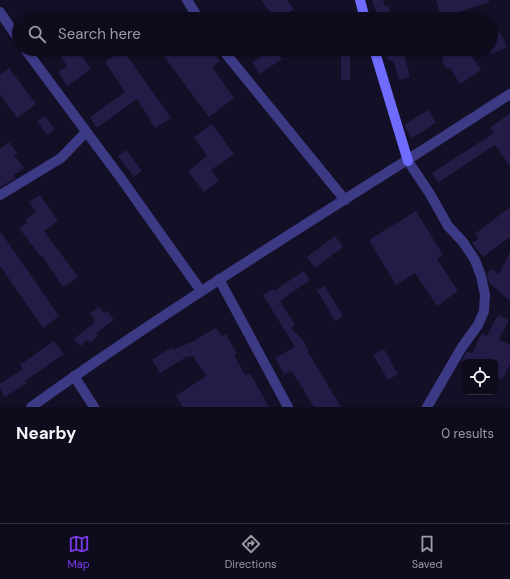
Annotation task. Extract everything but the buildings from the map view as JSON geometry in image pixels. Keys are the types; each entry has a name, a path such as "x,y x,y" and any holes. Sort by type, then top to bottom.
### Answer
{"street":[{"path":"187,0 195,12"},
{"path":"360,0 363,12"},
{"path":"1,14 12,30"},
{"path":"30,56 120,177 201,291"},
{"path":"228,56 345,200"},
{"path":"376,56 408,160 448,226 463,242 476,260 482,276 485,295 484,311 478,325 458,353 427,407"},
{"path":"31,407 74,376 219,279 510,94"},
{"path":"0,195 61,158 86,132"},
{"path":"219,279 288,407"},
{"path":"74,376 94,407"}]}
